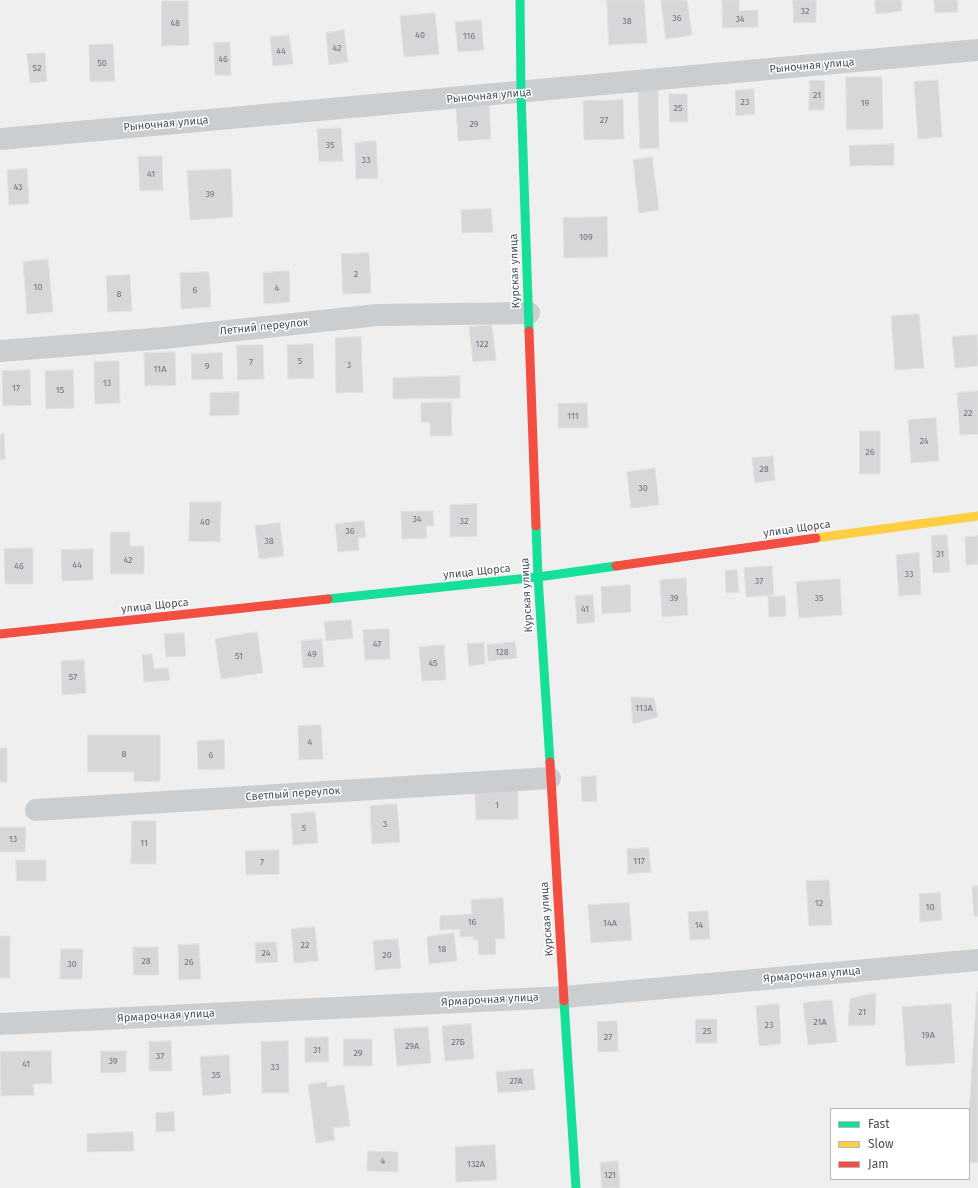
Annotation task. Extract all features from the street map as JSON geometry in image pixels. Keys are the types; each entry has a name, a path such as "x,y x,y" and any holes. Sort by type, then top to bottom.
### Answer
{"street":[{"name":"Курская улица","path":"520,0 521,93 538,577 576,1188"},
{"name":"Рыночная улица","path":"0,139 521,93 978,50"},
{"name":"Летний переулок","path":"0,351 164,338 377,315 529,313"},
{"name":"улица Щорса","path":"0,634 538,577 978,516"},
{"name":"Светлый переулок","path":"36,810 550,778"},
{"name":"Ярмарочная улица","path":"0,1024 564,997 978,960"}],"building":[{"path":"607,0 644,0 647,43 609,45"},
{"path":"661,0 687,0 692,35 666,39"},
{"path":"722,0 739,0 739,11 758,10 758,27 723,28"},
{"path":"793,0 816,0 816,22 794,23"},
{"path":"875,0 901,0 902,11 876,14"},
{"path":"934,0 957,0 958,12 935,13"},
{"path":"162,1 188,1 189,45 162,46"},
{"path":"435,13 439,54 404,57 400,16"},
{"path":"481,20 484,50 458,52 455,22"},
{"path":"344,30 348,62 329,65 326,33"},
{"path":"289,35 293,64 273,66 270,37"},
{"path":"230,42 231,75 215,75 214,43"},
{"path":"113,44 115,81 90,82 89,45"},
{"path":"45,53 47,81 30,83 27,54"},
{"path":"846,77 882,77 883,129 847,130"},
{"path":"810,80 825,81 824,110 809,110"},
{"path":"938,80 942,137 918,139 914,82"},
{"path":"658,89 659,148 640,149 638,90"},
{"path":"754,89 755,114 736,116 735,91"},
{"path":"669,94 687,94 688,122 670,122"},
{"path":"623,100 624,139 584,140 583,101"},
{"path":"489,106 491,139 458,141 456,108"},
{"path":"341,128 343,161 319,162 317,129"},
{"path":"376,141 378,178 356,179 355,143"},
{"path":"894,144 894,165 850,166 849,146"},
{"path":"162,156 163,190 140,191 138,157"},
{"path":"652,157 659,210 639,213 633,160"},
{"path":"27,169 29,204 9,205 7,170"},
{"path":"231,169 233,217 190,220 187,171"},
{"path":"491,209 493,232 462,233 461,210"},
{"path":"607,217 608,257 564,258 563,218"},
{"path":"369,253 371,293 343,294 341,254"},
{"path":"48,259 53,312 27,314 23,262"},
{"path":"289,271 290,302 264,304 263,273"},
{"path":"209,272 211,307 181,309 180,273"},
{"path":"130,275 132,311 108,312 106,276"},
{"path":"919,314 924,368 895,370 891,316"},
{"path":"492,325 496,360 473,362 469,327"},
{"path":"977,335 978,366 955,368 952,337"},
{"path":"361,337 363,392 336,393 335,338"},
{"path":"313,344 314,378 288,379 287,345"},
{"path":"237,345 263,345 264,379 238,380"},
{"path":"175,352 176,385 145,386 144,353"},
{"path":"222,353 223,379 192,380 191,354"},
{"path":"119,361 120,403 95,404 94,362"},
{"path":"30,370 31,405 3,406 2,371"},
{"path":"73,370 74,408 46,409 45,371"},
{"path":"460,376 460,398 393,399 393,378"},
{"path":"978,391 978,434 960,435 957,393"},
{"path":"239,392 239,415 210,416 210,393"},
{"path":"451,402 452,436 430,436 430,422 421,422 421,403"},
{"path":"587,403 588,428 558,428 558,404"},
{"path":"936,418 939,461 911,463 908,420"},
{"path":"860,431 880,431 880,474 860,474"},
{"path":"4,434 5,459 0,459 0,435"},
{"path":"773,456 775,480 755,483 752,458"},
{"path":"655,468 659,505 631,508 627,472"},
{"path":"190,502 221,502 220,542 189,541"},
{"path":"477,504 477,536 450,537 450,505"},
{"path":"433,511 434,526 426,526 427,538 402,539 401,512"},
{"path":"364,521 366,537 358,538 359,550 338,552 335,524"},
{"path":"280,523 284,556 259,559 255,526"},
{"path":"111,532 130,532 130,546 144,546 144,574 111,574"},
{"path":"947,535 950,572 933,573 931,536"},
{"path":"978,536 978,564 966,565 965,537"},
{"path":"33,548 33,584 5,584 4,549"},
{"path":"93,549 93,580 62,581 61,550"},
{"path":"919,553 921,594 899,596 896,555"},
{"path":"772,566 774,595 746,597 744,568"},
{"path":"737,570 739,592 726,593 725,571"},
{"path":"686,578 688,615 662,617 660,580"},
{"path":"840,579 842,615 799,618 796,582"},
{"path":"630,585 631,612 602,614 601,587"},
{"path":"593,595 595,622 577,624 575,596"},
{"path":"785,596 786,616 769,617 768,597"},
{"path":"351,620 353,638 326,641 324,622"},
{"path":"389,629 390,659 365,660 363,630"},
{"path":"257,632 263,673 221,679 215,639"},
{"path":"184,633 186,656 166,657 164,634"},
{"path":"322,639 324,667 303,668 301,641"},
{"path":"515,642 517,658 488,661 487,645"},
{"path":"484,643 485,664 469,666 467,644"},
{"path":"444,645 446,680 422,681 419,647"},
{"path":"152,654 154,669 168,668 170,680 144,682 142,655"},
{"path":"84,660 86,693 62,695 61,661"},
{"path":"631,697 654,698 658,717 633,724"},
{"path":"321,725 323,759 299,760 298,726"},
{"path":"88,735 160,735 160,781 134,782 134,772 88,772"},
{"path":"224,740 225,769 198,770 197,741"},
{"path":"0,748 7,748 7,782 0,782"},
{"path":"596,776 597,801 582,802 581,777"},
{"path":"518,790 518,819 476,820 475,791"},
{"path":"397,804 400,842 372,844 370,806"},
{"path":"315,812 318,843 293,845 291,814"},
{"path":"132,821 156,821 156,864 131,864"},
{"path":"0,827 26,827 25,852 0,852"},
{"path":"649,848 651,872 628,874 627,849"},
{"path":"279,850 279,874 246,875 245,851"},
{"path":"16,860 46,860 46,881 17,881"},
{"path":"829,880 832,925 809,926 806,881"},
{"path":"978,886 978,916 974,916 972,887"},
{"path":"940,893 942,920 920,922 919,894"},
{"path":"503,898 505,938 495,939 496,954 479,955 478,940 473,940 473,936 460,937 460,929 440,930 440,916 472,914 471,900"},
{"path":"629,903 632,940 591,943 588,905"},
{"path":"708,911 710,939 690,940 688,912"},
{"path":"315,927 318,961 294,963 291,929"},
{"path":"454,933 457,961 429,964 427,937"},
{"path":"0,936 10,936 10,978 0,978"},
{"path":"398,939 401,968 375,970 373,941"},
{"path":"276,942 278,962 256,963 255,943"},
{"path":"199,944 201,979 179,980 178,945"},
{"path":"133,947 158,947 159,975 134,975"},
{"path":"61,949 83,949 82,979 60,979"},
{"path":"978,992 978,1163 970,1162 969,1108"},
{"path":"876,993 875,1025 848,1026 850,999"},
{"path":"832,1000 837,1042 808,1045 803,1003"},
{"path":"779,1004 781,1044 759,1046 756,1006"},
{"path":"951,1004 955,1063 906,1066 902,1007"},
{"path":"696,1019 717,1019 717,1043 696,1043"},
{"path":"617,1021 618,1051 598,1052 597,1022"},
{"path":"471,1024 474,1059 445,1061 442,1026"},
{"path":"428,1027 431,1063 397,1066 394,1029"},
{"path":"328,1037 329,1062 305,1062 305,1038"},
{"path":"344,1039 372,1039 372,1066 344,1066"},
{"path":"171,1041 172,1071 149,1071 149,1042"},
{"path":"288,1041 289,1093 262,1093 261,1042"},
{"path":"51,1051 52,1083 33,1084 34,1095 1,1096 0,1052"},
{"path":"101,1051 126,1051 126,1072 101,1073"},
{"path":"229,1055 231,1093 203,1096 200,1057"},
{"path":"533,1069 535,1090 498,1093 496,1072"},
{"path":"327,1082 327,1087 344,1085 350,1126 333,1128 335,1140 316,1143 308,1085"},
{"path":"174,1112 175,1131 156,1132 156,1113"},
{"path":"133,1132 134,1151 87,1152 87,1134"},
{"path":"495,1145 497,1180 456,1182 455,1147"},
{"path":"368,1151 398,1152 398,1172 367,1171"},
{"path":"618,1161 620,1188 602,1188 600,1163"}],"traffic: fast":[{"path":"520,0 521,93 529,331"},
{"path":"536,526 550,762"},
{"path":"328,599 538,577 616,566"},
{"path":"564,1001 576,1188"}],"traffic: slow":[{"path":"816,538 978,516"}],"traffic: jam":[{"path":"529,331 536,526"},
{"path":"616,566 816,538"},
{"path":"0,634 328,599"},
{"path":"550,762 564,1001"}]}
